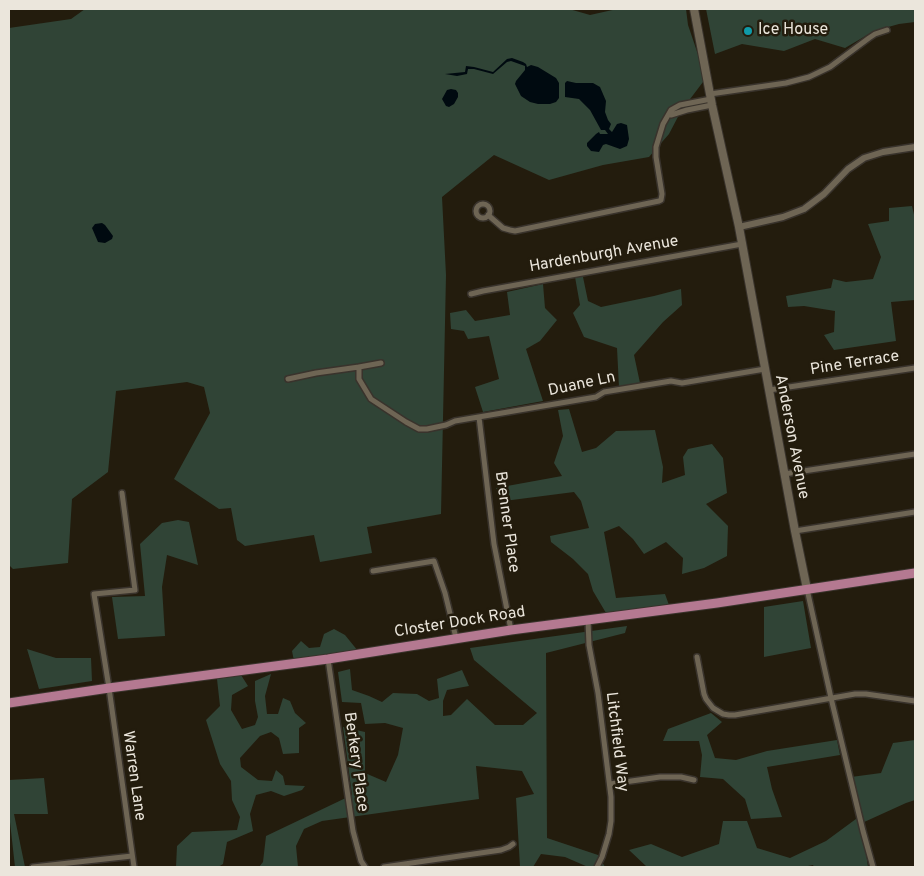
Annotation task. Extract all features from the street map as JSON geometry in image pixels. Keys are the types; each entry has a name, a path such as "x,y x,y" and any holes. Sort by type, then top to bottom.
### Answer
{"main road":[{"name":"Anderson Avenue","path":"694,9 711,99 739,227 807,589"},
{"name":"Closter Dock Road","path":"9,703 328,659 456,638 717,603 915,573"}],"street":[{"path":"488,215 503,228 515,231 659,201 662,194 656,147 663,124 671,110 680,105 809,77 830,66 875,34 887,30"},
{"path":"739,227 783,218 801,210 824,194 848,169 864,158 883,152 915,147"},
{"name":"Hardenburgh Avenue","path":"471,294 742,244"},
{"path":"288,379 381,363"},
{"name":"Duane Ln","path":"359,367 359,379 371,398 419,429 446,425 455,420 596,397 612,390 671,381 682,383 765,370"},
{"name":"Pine Terrace","path":"769,390 915,368"},
{"name":"Brenner Place","path":"479,417 494,544 511,630"},
{"path":"784,474 915,454"},
{"name":"Warren Lane","path":"122,493 135,590 94,594 134,867"},
{"path":"795,530 915,512"},
{"path":"373,571 434,561 445,593 456,638"},
{"name":"Anderson Avenue","path":"807,589 873,867"},
{"name":"Litchfield Way","path":"588,620 589,646 598,693 612,803 606,846 597,867"},
{"path":"697,658 706,699 713,708 723,714 735,715 855,694 915,701"},
{"name":"Berkery Place","path":"328,659 353,831 361,861 365,867"},
{"path":"610,784 670,776 694,780"},
{"path":"384,867 501,850 509,848 513,844"},
{"path":"33,867 132,856"}],"green space":[{"path":"85,9 569,9 590,15 617,9 686,9 688,25 706,78 681,111 669,134 649,157 603,165 549,180 494,155 442,197 446,275 441,514 367,527 372,553 320,562 314,535 245,546 237,540 231,508 219,509 174,479 210,413 204,387 187,382 116,391 108,472 72,499 68,563 13,569 9,565 9,28 71,19"},
{"path":"706,9 915,9 915,22 874,31 845,48 815,39 784,51 742,44 715,54"},
{"path":"912,206 915,219 915,300 891,302 896,341 834,350 824,335 834,332 835,311 804,306 788,307 786,296 831,288 833,279 846,282 873,279 881,257 868,224 889,221 889,208"},
{"path":"575,277 583,277 588,301 601,307 681,289 682,305 663,322 634,355 640,383 619,387 617,348 584,337 573,313 580,305"},
{"path":"543,284 545,308 557,320 540,341 526,349 543,401 483,412 475,387 499,379 489,336 468,339 464,331 451,329 450,313 466,310 475,321 510,315 507,292"},
{"path":"569,409 582,452 596,448 616,431 655,430 663,467 662,483 685,475 683,457 688,449 712,444 723,458 727,493 706,504 728,526 727,556 704,568 682,574 683,558 666,542 644,554 633,539 619,526 604,532 616,598 665,594 669,605 606,613 593,591 588,574 573,559 551,542 550,536 589,528 581,501 574,492 504,501 496,488 562,476 554,463 563,436 558,410"},
{"path":"178,520 189,522 198,565 167,555 162,587 165,636 118,639 112,597 145,596 140,544 162,523"},
{"path":"803,601 811,648 764,657 764,607"},
{"path":"627,626 625,633 546,653 547,838 598,855 605,867 588,867 565,857 541,854 533,867 520,867 516,798 534,794 522,771 476,766 479,799 322,821 304,829 296,846 298,867 259,867 263,862 266,836 352,795 343,727 365,732 365,773 386,782 398,755 403,728 385,723 365,724 361,703 342,702 338,672 350,669 352,690 382,702 393,693 417,694 429,701 439,698 437,679 462,670 469,686 447,690 443,701 443,716 451,715 467,699 495,725 523,725 537,713 474,660 470,648"},
{"path":"334,629 345,635 358,651 294,661 292,651 301,641 309,648 320,647 324,634"},
{"path":"27,649 56,658 91,658 92,681 39,689"},
{"path":"271,674 265,696 267,714 278,714 283,698 290,701 295,713 306,723 299,728 299,753 283,754 279,738 271,732 260,736 240,758 241,767 258,780 272,781 276,770 283,776 285,785 305,786 302,790 284,796 271,791 256,795 250,814 253,831 227,842 223,864 218,867 176,867 177,846 192,832 237,830 240,817 232,800 231,781 220,764 206,720 220,706 217,679 241,675 248,686 232,695 231,710 242,729 255,725 258,717 255,701 255,681"},
{"path":"711,713 722,722 707,735 715,758 736,760 767,751 837,740 840,755 767,767 772,789 782,817 751,819 745,799 723,779 700,777 702,755 699,741 663,741 668,729"},
{"path":"915,740 915,800 862,823 868,867 814,867 813,865 803,867 647,867 629,850 651,844 682,857 719,844 723,821 747,821 757,848 790,858 826,841 860,816 851,777 881,773 893,743"},
{"path":"44,778 48,814 14,814 25,867 15,867 9,813 9,780"}],"shaded area":[{"path":"512,58 523,62 527,67 531,65 538,67 556,78 559,83 559,98 556,102 538,104 530,102 521,96 515,84 525,70 525,66 511,61 507,62 493,74 468,69 467,74 457,76 445,74 465,72 466,66 493,72 507,59"},
{"path":"567,81 593,83 600,87 606,101 605,112 611,124 609,129 612,132 617,124 627,125 629,139 627,146 620,149 606,144 603,145 599,152 591,151 587,143 596,134 599,132 600,134 608,134 605,130 601,130 590,110 579,99 565,97 565,83"},
{"path":"447,90 456,90 458,97 454,104 449,107 446,106 442,99"},
{"path":"102,223 113,236 112,239 105,243 98,242 92,228 95,224"}],"place":[{"name":"Ice House","path":"748,31"}]}
